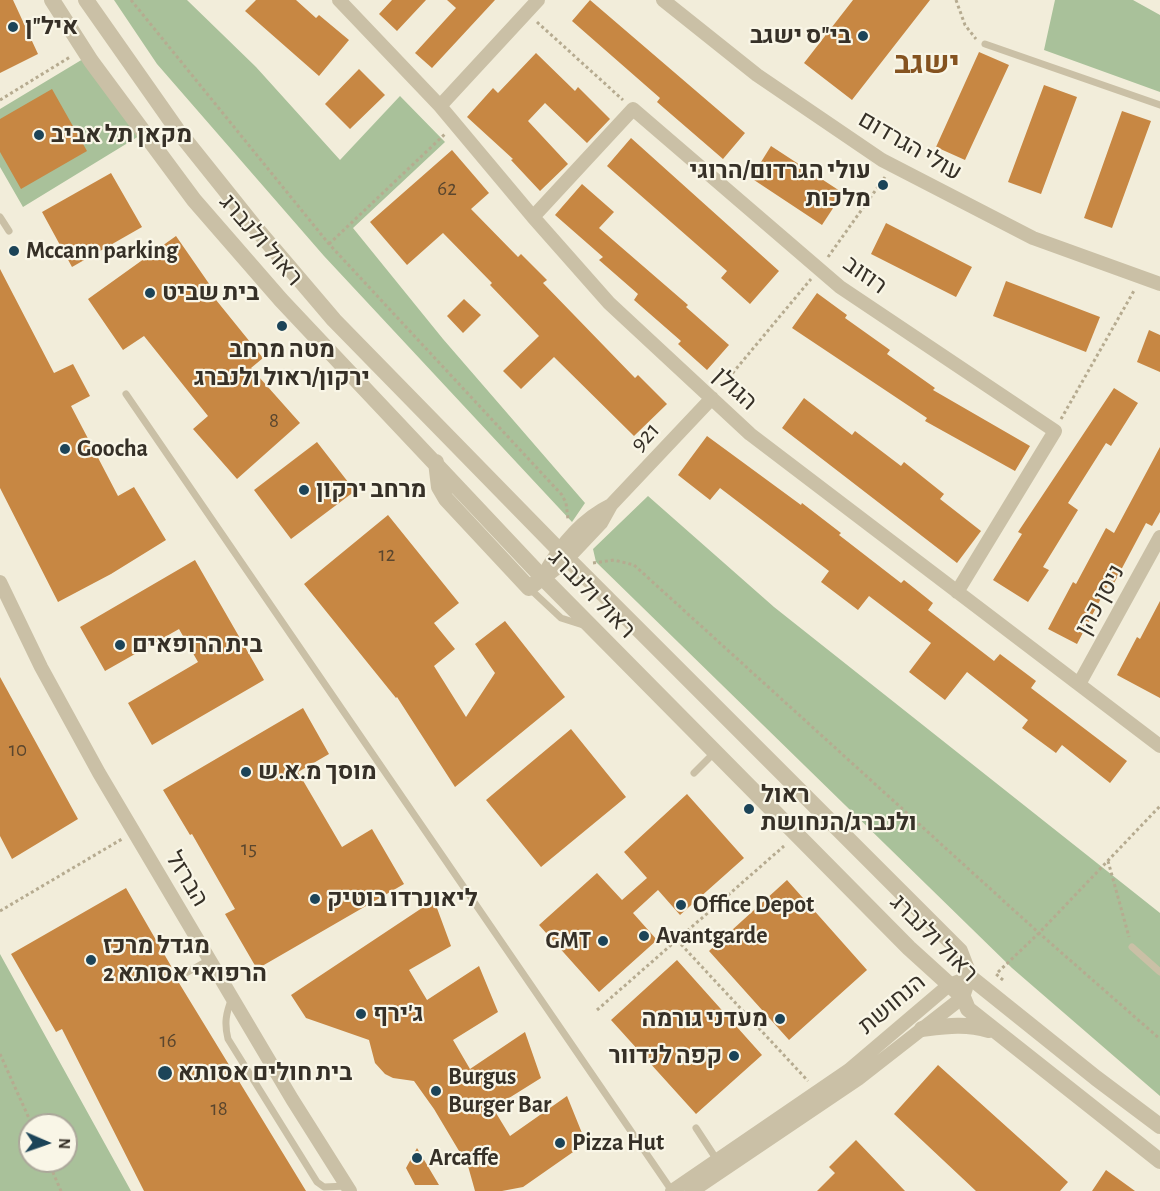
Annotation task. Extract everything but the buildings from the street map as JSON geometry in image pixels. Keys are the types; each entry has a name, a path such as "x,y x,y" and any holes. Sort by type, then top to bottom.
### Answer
{"street":[{"name":"ראול ולנברג","path":"52,0 83,49 194,200 281,300 436,462 536,583 592,628 909,948 963,997 968,1009 1160,1161"},
{"name":"ראול ולנברג","path":"86,0 178,131 254,226 334,320 566,550 960,951 970,977 1160,1126"},
{"path":"440,106 538,0"},
{"name":"עולי הגרדום","path":"663,0 757,75 893,166 1033,238 1160,284"},
{"name":"הגולן","path":"345,2 440,106 609,303 750,434 1160,746"},
{"path":"533,217 633,109"},
{"name":"רוזוב","path":"633,109 840,287 1054,431"},
{"name":"921","path":"566,550 601,523 611,506 712,399"},
{"path":"957,592 1054,431"},
{"name":"ניסן כהן","path":"1078,684 1160,537"},
{"path":"536,583 566,550"},
{"name":"הברזל","path":"0,582 40,667 134,832 348,1189"},
{"name":"הנחושת","path":"672,1191 849,1070 949,985 970,977"},
{"name":"הנחושת","path":"692,1191 858,1079 963,997 970,977"},
{"path":"922,1029 953,1024 972,1025 996,1033"}],"lane":[{"path":"985,44 1160,105"},
{"path":"0,217 9,231"},
{"path":"126,394 672,1191"},
{"path":"694,773 715,752"},
{"path":"1132,947 1160,972"},
{"path":"177,978 209,960"},
{"path":"232,998 226,1014 225,1027 234,1049 317,1182 324,1187 348,1189"},
{"path":"696,1128 717,1160"}],"path":[{"path":"130,0 329,244 562,495 567,511 566,550 588,565 596,561 614,560 634,565 1039,933 1160,1039"},
{"path":"956,0 965,25 975,39 985,44"},
{"path":"526,13 633,109"},
{"path":"0,100 83,49"},
{"path":"329,244 456,125"},
{"path":"712,399 819,269 893,166"},
{"path":"1054,431 1142,277"},
{"path":"1008,1008 1017,993 996,974 1039,933 1160,806"},
{"path":"0,911 134,832"},
{"path":"597,1010 797,835"},
{"path":"1108,861 1132,947"},
{"path":"677,940 818,1092"},
{"path":"0,1054 27,1113"},
{"path":"53,1173 61,1191"}],"green space":[{"path":"114,0 187,0 256,67 340,160 400,96 445,142 353,228 443,339 585,503 572,522 324,256 157,64"},
{"path":"1055,0 1133,0 1160,15 1160,92 1044,50"},
{"path":"83,59 144,133 23,207 0,167 0,109"},
{"path":"648,496 774,607 1160,913 1160,1096 1012,968 596,562 593,549"},
{"path":"0,954 131,1191 0,1191"}],"place":[{"name":"איל\"ן","path":"13,27"},
{"name":"בי\"ס ישגב","path":"863,36"},
{"name":"מקאן תל אביב","path":"39,135"},
{"name":"עולי הגרדום/הרוגי מלכות","path":"883,185"},
{"name":"Mccann parking","path":"14,251"},
{"name":"בית שביט","path":"150,293"},
{"name":"מטה מרחב ירקון/ראול ולנברג","path":"282,326"},
{"name":"Goocha","path":"65,449"},
{"name":"מרחב ירקון","path":"304,490"},
{"name":"בית הרופאים","path":"120,645"},
{"name":"מוסך מ.א.ש","path":"246,772"},
{"name":"ראול ולנברג/הנחושת","path":"749,809"},
{"name":"ליאונרדו בוטיק","path":"315,899"},
{"name":"Office Depot","path":"681,905"},
{"name":"Avantgarde","path":"644,936"},
{"name":"GMT","path":"603,941"},
{"name":"מגדל מרכז הרפואי אסותא 2","path":"91,960"},
{"name":"ג'ירף","path":"361,1014"},
{"name":"מעדני גורמה","path":"780,1019"},
{"name":"קפה לנדוור","path":"734,1056"},
{"name":"בית חולים אסותא","path":"165,1073"},
{"name":"Burgus Burger Bar","path":"436,1091"},
{"name":"Pizza Hut","path":"560,1143"},
{"name":"Arcaffe","path":"417,1158"}],"district":[{"name":"ישגב","path":"927,64"}]}
